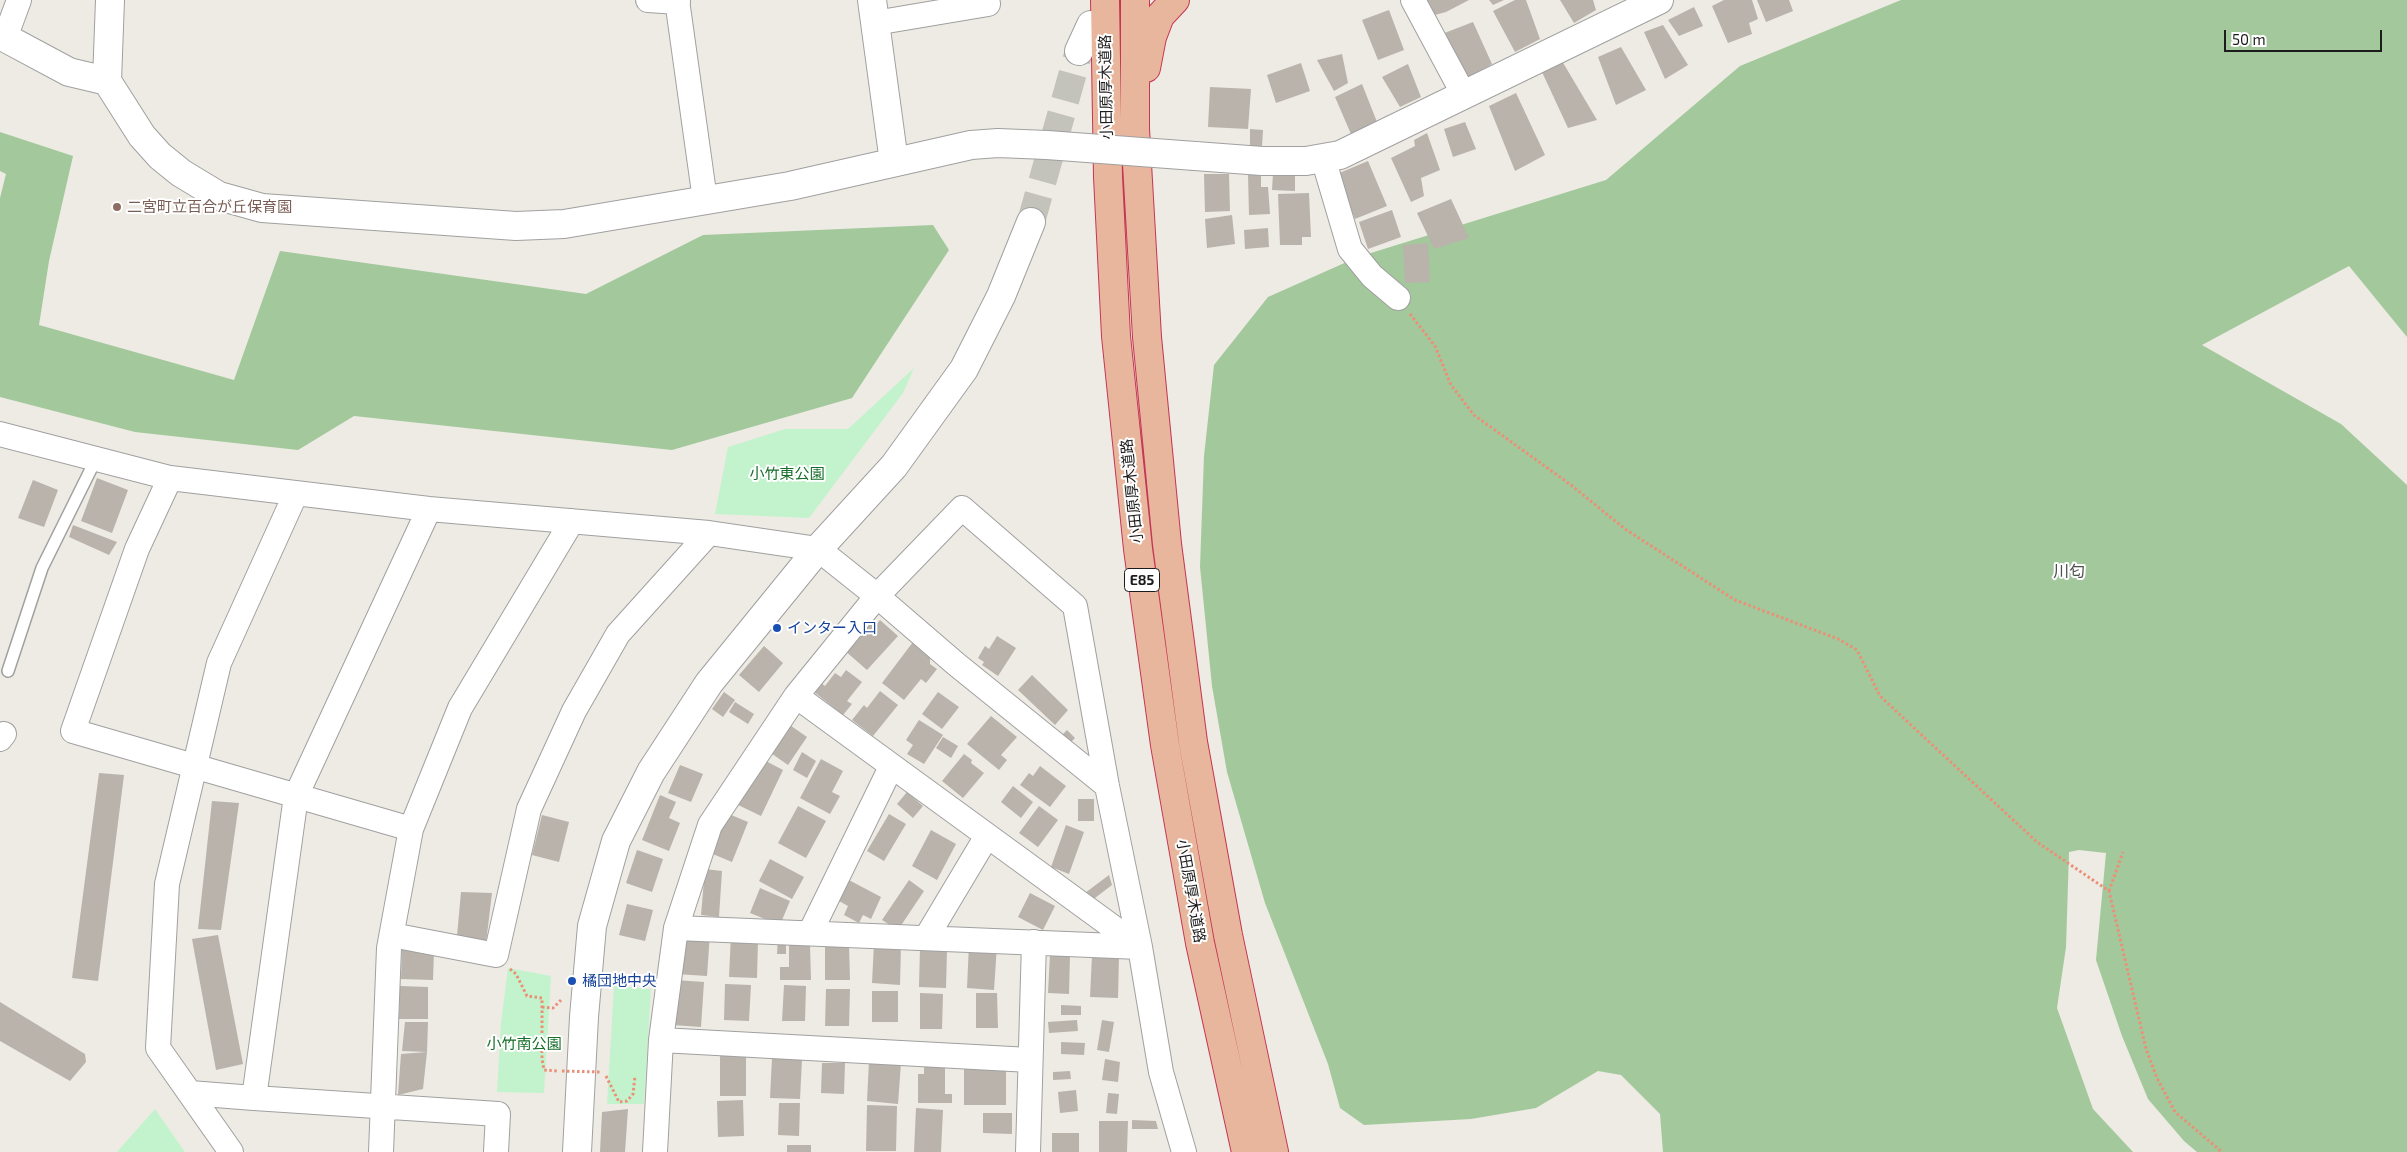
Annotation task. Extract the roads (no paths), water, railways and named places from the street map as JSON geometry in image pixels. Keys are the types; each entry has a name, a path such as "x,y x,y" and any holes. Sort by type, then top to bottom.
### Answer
{"highway":[{"name":"小田原厚木道路","path":"1105,0 1108,177 1116,336 1138,548 1165,745 1198,933 1246,1152"},
{"name":"小田原厚木道路","path":"1136,0 1136,129 1147,337 1167,544 1193,742 1228,935 1274,1152"},
{"path":"1136,129 1152,37 1160,16 1175,0"}],"street":[{"path":"19,0 2,37 69,72 107,81"},
{"path":"110,0 107,81 142,136 160,156 181,173 219,196 262,208 516,226 564,224 790,186 971,145 998,143 1047,145 1262,161 1306,161 1340,155 1659,0"},
{"path":"648,0 678,1 705,200"},
{"path":"894,162 873,11 988,4 987,0"},
{"path":"1413,0 1464,95"},
{"path":"1079,51 1091,25"},
{"path":"1323,158 1350,249 1372,276 1398,298"},
{"path":"577,1152 584,1017 592,926 616,842 651,772 709,683 818,549 894,466 964,368 1001,296 1031,222"},
{"path":"4,438 170,478 429,509 709,533 818,549 1107,786"},
{"path":"170,478 137,549 73,731 411,829"},
{"path":"231,1152 158,1048 167,884 219,663 296,493"},
{"path":"656,1152 661,1040 676,928 710,825 796,696 877,596 962,508 1075,606 1107,786 1140,947 1162,1072 1184,1152"},
{"path":"254,1098 296,796 429,509"},
{"path":"381,1152 389,948 411,829 460,708 572,521"},
{"path":"392,935 495,954 529,809 574,711 618,634 709,533"},
{"path":"796,696 1140,947"},
{"path":"810,934 891,767"},
{"path":"926,938 987,836"},
{"path":"676,928 1140,947"},
{"path":"1028,1152 1034,942"},
{"path":"661,1040 1030,1060"},
{"path":"190,1093 498,1114 496,1152"}],"lane":[{"path":"8,671 42,568 96,459"}],"tunnel":[{"path":"1031,222 1079,51"}],"place":[{"name":"二宮町立百合が丘保育園","path":"117,207"},
{"name":"インター入口","path":"777,628"},
{"name":"橘団地中央","path":"572,981"}],"district":[{"name":"川匂","path":"2069,572"}],"park label":[{"name":"小竹東公園","path":"787,474"},
{"name":"小竹南公園","path":"524,1044"}]}
